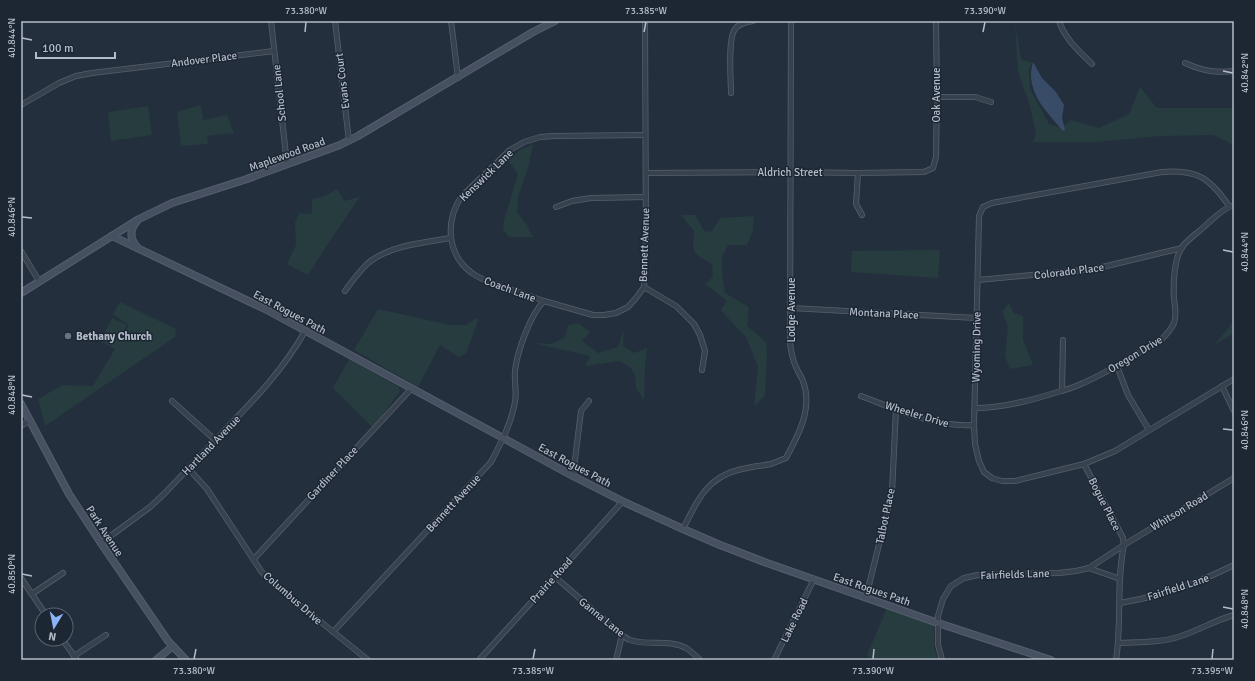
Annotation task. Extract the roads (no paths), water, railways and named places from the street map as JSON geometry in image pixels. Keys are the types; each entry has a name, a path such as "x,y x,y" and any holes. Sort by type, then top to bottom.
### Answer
{"street":[{"name":"School Lane","path":"271,21 287,164"},
{"name":"Evans Court","path":"335,21 349,141"},
{"path":"451,21 458,78"},
{"name":"Maplewood Road","path":"21,293 112,236 172,202 244,180 349,141 458,78 533,32 555,21"},
{"name":"Bennett Avenue","path":"333,632 491,462 511,418 515,401 515,372 517,361 530,322 538,307 544,301 593,315 616,313 628,307 644,287 646,246 645,21"},
{"path":"732,94 732,37 735,28 745,22 753,21"},
{"name":"Lodge Avenue","path":"683,529 698,500 707,487 719,477 737,470 772,463 786,458 801,427 806,408 807,394 803,380 791,356 790,343 791,21"},
{"name":"Oak Avenue","path":"933,168 936,163 936,21"},
{"path":"1059,21 1061,28 1072,46 1092,64"},
{"name":"Andover Place","path":"21,105 60,83 76,76 199,59 274,51"},
{"path":"1185,64 1210,72 1234,71"},
{"path":"937,97 974,97 991,102"},
{"name":"Kenswick Lane","path":"450,238 451,217 455,205 461,196 510,150 524,142 540,137 554,136 645,135"},
{"name":"Aldrich Street","path":"646,174 924,172 933,168"},
{"name":"Wyoming Drive","path":"1229,206 1211,184 1188,172 1176,171 1139,176 992,203 983,207 980,216 974,425 975,444 979,461 984,472 992,478 1002,481 1015,481 1084,464 1115,451 1234,379"},
{"path":"858,173 856,204 862,215"},
{"path":"556,207 572,201 591,198 646,197"},
{"name":"Oregon Drive","path":"975,408 1009,405 1033,400 1080,385 1117,366 1161,340 1169,331 1174,322 1176,312 1174,275 1182,248 1229,206 1234,205"},
{"path":"138,248 132,240 131,233 134,225 139,220"},
{"name":"East Rogues Path","path":"112,236 269,311 573,476 622,501 683,529 720,545 814,579 938,623 1051,660"},
{"path":"345,291 368,264 380,255 408,246 450,238"},
{"name":"Coach Lane","path":"450,238 457,256 472,274 486,281 544,301"},
{"name":"Colorado Place","path":"978,280 1094,270 1182,248"},
{"path":"21,251 39,281"},
{"path":"644,287 676,306 694,324 700,335 705,352 702,370"},
{"name":"Montana Place","path":"791,308 976,318"},
{"name":"Hartland Avenue","path":"101,543 150,507 255,399 275,375 305,331"},
{"path":"1062,391 1063,340"},
{"path":"1117,366 1128,395 1149,430"},
{"path":"1222,386 1234,411"},
{"name":"Gardiner Place","path":"254,559 411,388"},
{"name":"Wheeler Drive","path":"861,396 896,409 948,425 974,425"},
{"path":"573,476 581,411 589,400"},
{"path":"172,401 215,440"},
{"name":"Park Avenue","path":"21,404 69,494 101,543 173,646 186,660"},
{"name":"Talbot Place","path":"866,597 892,492 896,409"},
{"path":"21,426 29,421"},
{"name":"Bogue Place","path":"1084,464 1123,538 1124,545"},
{"name":"Columbus Drive","path":"188,468 207,489 261,571 269,580 368,660"},
{"name":"Whitson Road","path":"1089,568 1234,478"},
{"name":"Prairie Road","path":"480,660 622,501"},
{"path":"1116,660 1119,643 1120,579 1124,545"},
{"name":"Fairfield Lane","path":"1120,603 1154,596 1187,586 1215,575 1234,565"},
{"path":"1089,568 1120,579"},
{"name":"Fairfields Lane","path":"942,660 938,645 938,623 943,599 951,586 964,578 978,575 1059,573 1089,568"},
{"path":"32,594 64,573"},
{"name":"Ganna Lane","path":"554,576 622,635 630,640 676,645 685,648 700,660"},
{"path":"21,578 41,607"},
{"name":"Lake Road","path":"774,660 814,579"},
{"path":"1119,643 1153,642 1178,638 1234,615"},
{"path":"67,647 75,658 106,635"},
{"path":"616,660 622,635"},
{"path":"156,660 173,646"}],"water":[{"path":"1033,62 1042,78 1056,92 1064,105 1062,118 1065,130 1063,131 1037,98 1032,83 1031,74"}],"place":[{"name":"Bethany Church","path":"68,336"}]}
